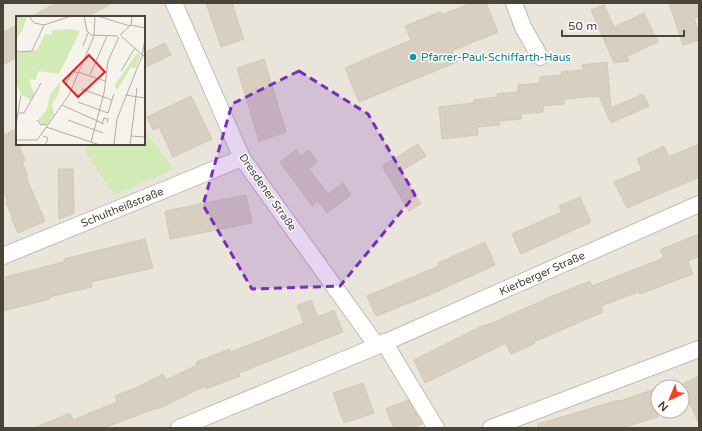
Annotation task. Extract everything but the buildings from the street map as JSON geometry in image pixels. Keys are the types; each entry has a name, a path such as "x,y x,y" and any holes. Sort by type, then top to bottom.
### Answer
{"street":[{"name":"Dresdener Straße","path":"174,3 242,158 380,344"},
{"path":"514,3 523,27 540,57"},
{"name":"Schultheißstraße","path":"3,256 242,158"},
{"name":"Kierberger Straße","path":"179,428 380,344 699,204"},
{"path":"380,344 436,428"},
{"path":"491,428 699,350"}],"highlighted area":[{"path":"299,71 368,114 415,195 340,286 252,289 203,205 232,104"}],"shaded area":[{"path":"3,3 699,3 699,428 3,428"}],"green space":[{"path":"145,131 174,169 114,195 88,156 84,145 145,145"}],"place":[{"name":"Pfarrer-Paul-Schiffarth-Haus","path":"413,57"}]}
